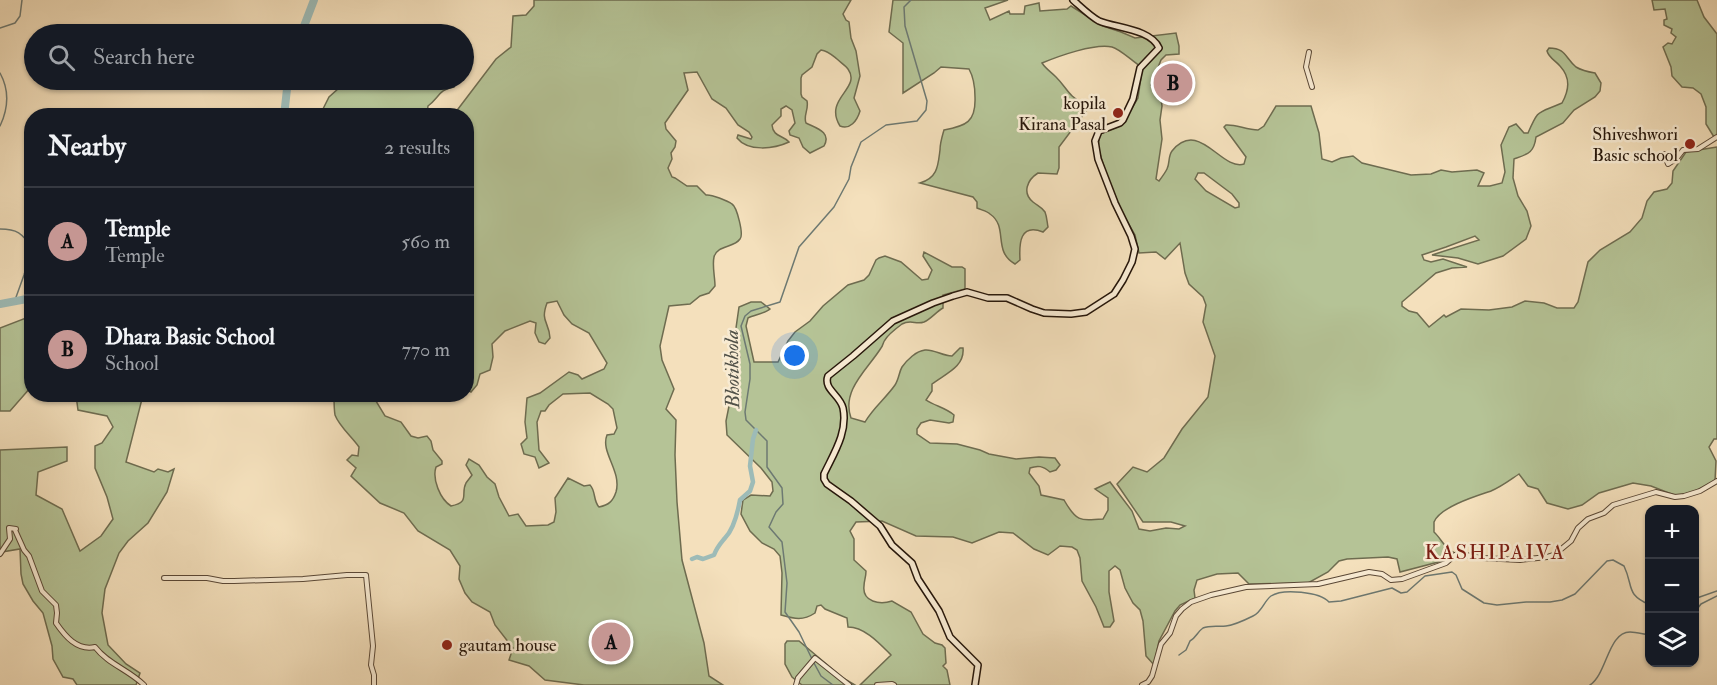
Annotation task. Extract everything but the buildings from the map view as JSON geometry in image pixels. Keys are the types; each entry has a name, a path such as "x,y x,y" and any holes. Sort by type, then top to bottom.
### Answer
{"main road":[{"path":"975,685 978,665 950,637 939,611 918,579 912,563 892,545 880,526 827,484 824,479 824,474 841,438 844,419 841,401 828,386 826,380 828,375 894,321 953,296 968,292 988,298 1007,298 1044,312 1071,314 1086,312 1094,308 1108,299 1118,288 1132,262 1135,249 1098,159 1095,141 1099,131 1123,120 1131,105 1140,68 1159,48 1155,41 1147,36 1099,20 1073,0"}],"street":[{"path":"1309,52 1306,67 1312,87"},
{"path":"1664,154 1668,164 1676,159 1683,150 1698,149 1717,137"},
{"path":"1142,685 1151,679 1161,644 1170,633 1176,616 1191,602 1206,596 1246,587 1304,586 1327,583 1369,573 1382,574 1391,580 1402,579 1446,563 1455,555 1460,554 1520,560 1546,557 1554,555 1571,541 1578,528 1588,519 1604,513 1613,505 1656,492 1675,497 1684,496 1717,482"},
{"path":"0,554 10,539 9,528 16,529 42,591 56,605 56,622 62,632 72,642 87,649 95,647 102,655 144,685"},
{"path":"164,578 207,578 223,581 366,575 373,646 371,665 375,685"},
{"path":"796,685 798,678 815,658 849,685"},
{"path":"877,685 894,685"}],"green space":[{"path":"534,0 851,0 843,14 849,22 860,76 854,98 860,111 855,121 847,127 840,126 836,116 836,108 851,76 847,68 828,52 821,50 812,67 801,78 801,94 807,101 806,123 824,134 826,141 824,146 810,153 803,147 799,138 790,135 789,131 795,123 792,110 786,106 781,109 781,116 772,125 776,134 789,142 762,148 748,146 737,138 738,135 751,139 749,132 738,125 726,108 712,99 697,72 684,73 688,90 665,123 666,129 676,141 668,168 672,177 687,186 697,186 706,195 732,204 738,215 741,232 737,242 716,253 713,264 715,286 709,293 700,296 690,304 669,306 660,346 662,360 674,389 666,409 676,420 677,502 682,560 704,643 709,676 723,685 584,685 545,680 529,666 509,660 513,648 495,625 490,612 472,602 465,593 459,579 460,566 450,550 418,531 404,513 380,503 351,476 356,468 347,460 352,455 358,456 359,447 337,419 334,402 377,402 385,416 401,422 411,436 418,438 427,436 433,450 442,461 442,464 436,467 435,472 438,488 443,499 451,506 463,500 464,487 472,475 466,465 469,459 479,465 495,484 509,516 518,514 526,526 548,525 554,522 555,498 568,478 584,486 590,485 599,507 608,504 615,495 616,477 606,448 607,435 614,434 617,428 613,409 590,393 563,394 545,411 541,411 537,422 539,450 549,463 539,468 535,457 524,454 521,444 527,438 525,422 527,398 540,393 569,372 582,379 604,369 607,363 589,333 572,324 557,301 547,303 545,309 550,338 545,344 539,342 535,333 536,323 530,321 505,331 492,344 493,357 490,370 480,374 474,388 474,108 459,108 496,59 511,47 513,16 526,15 534,6"},
{"path":"893,0 1008,0 985,8 990,20 1009,11 1010,14 1024,14 1025,6 1039,3 1040,11 1067,9 1071,6 1103,26 1135,38 1176,33 1179,54 1166,55 1161,60 1151,85 1161,99 1162,106 1160,120 1162,139 1156,179 1159,181 1167,169 1172,151 1182,142 1191,140 1201,142 1227,160 1235,164 1244,164 1246,157 1224,127 1226,125 1258,130 1264,126 1276,106 1311,106 1319,133 1322,159 1332,162 1353,156 1362,163 1411,175 1431,174 1441,170 1452,172 1477,170 1484,173 1478,186 1502,183 1505,172 1501,145 1509,127 1516,124 1524,133 1528,133 1537,115 1562,103 1568,84 1566,75 1547,51 1549,48 1559,50 1576,67 1595,73 1601,83 1600,91 1595,97 1574,110 1563,123 1536,137 1530,152 1514,159 1513,178 1531,226 1526,239 1503,256 1478,264 1458,258 1432,255 1479,240 1475,236 1422,255 1424,260 1431,262 1443,259 1467,267 1452,268 1436,273 1402,302 1402,306 1417,313 1429,327 1444,315 1446,317 1461,309 1489,310 1512,307 1525,301 1544,303 1557,308 1574,308 1578,302 1588,262 1600,250 1630,232 1642,218 1647,201 1654,192 1667,189 1672,183 1673,171 1686,152 1717,147 1717,439 1714,439 1709,447 1716,461 1715,481 1683,495 1674,495 1651,486 1633,483 1599,493 1582,505 1568,509 1547,503 1538,489 1528,486 1519,474 1495,489 1451,507 1438,517 1434,522 1434,532 1453,552 1446,560 1400,572 1397,559 1388,557 1347,559 1339,561 1328,572 1308,583 1249,584 1238,573 1217,574 1197,580 1194,590 1195,598 1180,605 1159,641 1154,665 1146,656 1140,610 1133,603 1125,588 1120,570 1115,566 1109,571 1109,592 1114,621 1110,627 1104,627 1082,581 1077,550 1072,547 1060,546 1048,555 1034,549 1013,533 999,532 972,543 953,537 916,536 882,521 856,522 850,531 854,539 854,560 866,571 864,591 866,596 882,603 892,601 911,612 923,634 945,648 946,663 943,666 947,670 950,685 860,685 891,655 866,633 848,627 847,618 821,605 817,606 815,613 803,618 781,615 780,556 750,531 741,514 743,500 751,495 770,496 773,491 772,482 761,468 727,435 726,421 730,401 737,387 740,356 735,335 739,307 751,302 761,302 770,309 748,318 746,326 754,362 778,362 795,332 848,285 864,280 879,258 885,256 901,262 922,280 928,279 932,270 923,256 924,252 952,267 962,267 965,269 965,289 943,295 943,308 929,319 921,323 902,324 886,338 853,389 849,408 851,418 865,422 895,385 902,367 915,354 928,350 952,356 963,348 961,360 932,384 932,391 926,400 954,415 953,422 930,420 921,423 917,434 930,443 957,444 989,454 1016,459 1055,458 1060,465 1056,470 1050,472 1040,467 1030,468 1029,473 1039,486 1041,495 1064,500 1079,518 1103,519 1108,510 1108,498 1095,489 1110,482 1132,511 1139,529 1150,531 1166,528 1179,529 1185,526 1171,522 1143,522 1117,484 1133,467 1147,472 1164,458 1182,429 1208,397 1215,356 1203,322 1206,305 1203,297 1189,284 1180,243 1165,259 1156,252 1139,253 1135,235 1122,212 1106,174 1098,147 1100,134 1122,125 1138,98 1140,66 1119,50 1105,46 1077,51 1042,63 1071,95 1084,104 1086,111 1059,147 1057,174 1038,173 1027,187 1030,198 1045,212 1048,227 1043,232 1030,230 1025,232 1021,241 1020,260 1015,264 1004,253 996,219 977,208 977,202 973,197 920,183 930,178 936,170 944,130 964,124 974,112 975,90 969,69 941,67 903,93 903,43 889,32","holes":["1198,173 1204,173 1232,194 1239,203 1239,207 1235,208 1206,191 1195,179"]},
{"path":"1652,0 1697,0 1704,17 1717,34 1717,136 1714,137 1706,124 1706,107 1701,94 1693,88 1682,87 1672,76 1663,47 1668,43 1672,44 1676,37 1671,33 1672,29 1664,25 1664,20 1667,19 1665,9 1654,10"},
{"path":"337,90 446,90 428,108 324,108 329,97"},
{"path":"24,319 24,395 10,411 0,411 0,328"},
{"path":"77,402 141,402 126,462 154,472 158,469 168,472 174,469 167,492 148,523 128,541 119,553 105,589 102,613 108,645 126,664 140,673 136,685 77,685 73,679 63,677 53,659 43,613 23,584 20,549 2,552 0,556 0,450 67,447 67,461 38,472 36,495 62,509 80,551 101,536 113,519 95,468 95,446 102,443 113,427 107,416 78,410"},
{"path":"787,641 799,641 843,678 855,685 802,685 792,677 785,664"}],"waterway":[{"path":"0,28 15,23 20,16 22,0"},
{"path":"305,24 314,0"},
{"name":"Bhotikhola","path":"812,659 799,632 785,612 787,583 782,542 769,527 776,512 783,504 782,488 767,467 767,441 746,420 750,364 741,326 745,316 751,311 780,302 799,247 834,207 849,179 861,142 886,125 917,121 926,110 927,101 905,26 904,7 911,0"},
{"path":"0,73 7,93 5,113 0,126"},
{"path":"285,108 287,90"},
{"path":"0,229 11,230 24,238"},
{"path":"15,300 24,275"},
{"path":"0,304 24,300"},
{"path":"692,559 697,557 703,559 714,555 728,535 740,500 750,491 753,482 750,466 756,430"},
{"path":"1179,655 1186,650 1190,641 1203,628 1229,625 1247,619 1256,614 1271,596 1277,594 1301,592 1318,596 1329,602 1341,601 1392,588 1401,593 1407,592 1425,576 1452,572 1456,575 1462,589 1484,603 1497,605 1550,602 1575,594 1607,561 1613,560 1624,566 1633,593 1645,602"},
{"path":"1699,597 1717,591"},
{"path":"1699,607 1717,596"},
{"path":"1590,685 1596,680 1617,639 1630,632 1645,634"},
{"name":"Bhotikhola","path":"814,663 821,676 833,685"}],"place":[{"name":"Dhara Basic School","path":"1173,83"},
{"name":"kopila Kirana Pasal","path":"1118,113"},
{"name":"Shiveshwori Basic school","path":"1690,144"},
{"name":"Temple","path":"611,642"},
{"name":"gautam house","path":"447,645"}],"district":[{"name":"KASHIPAIVA","path":"1495,552"}]}
